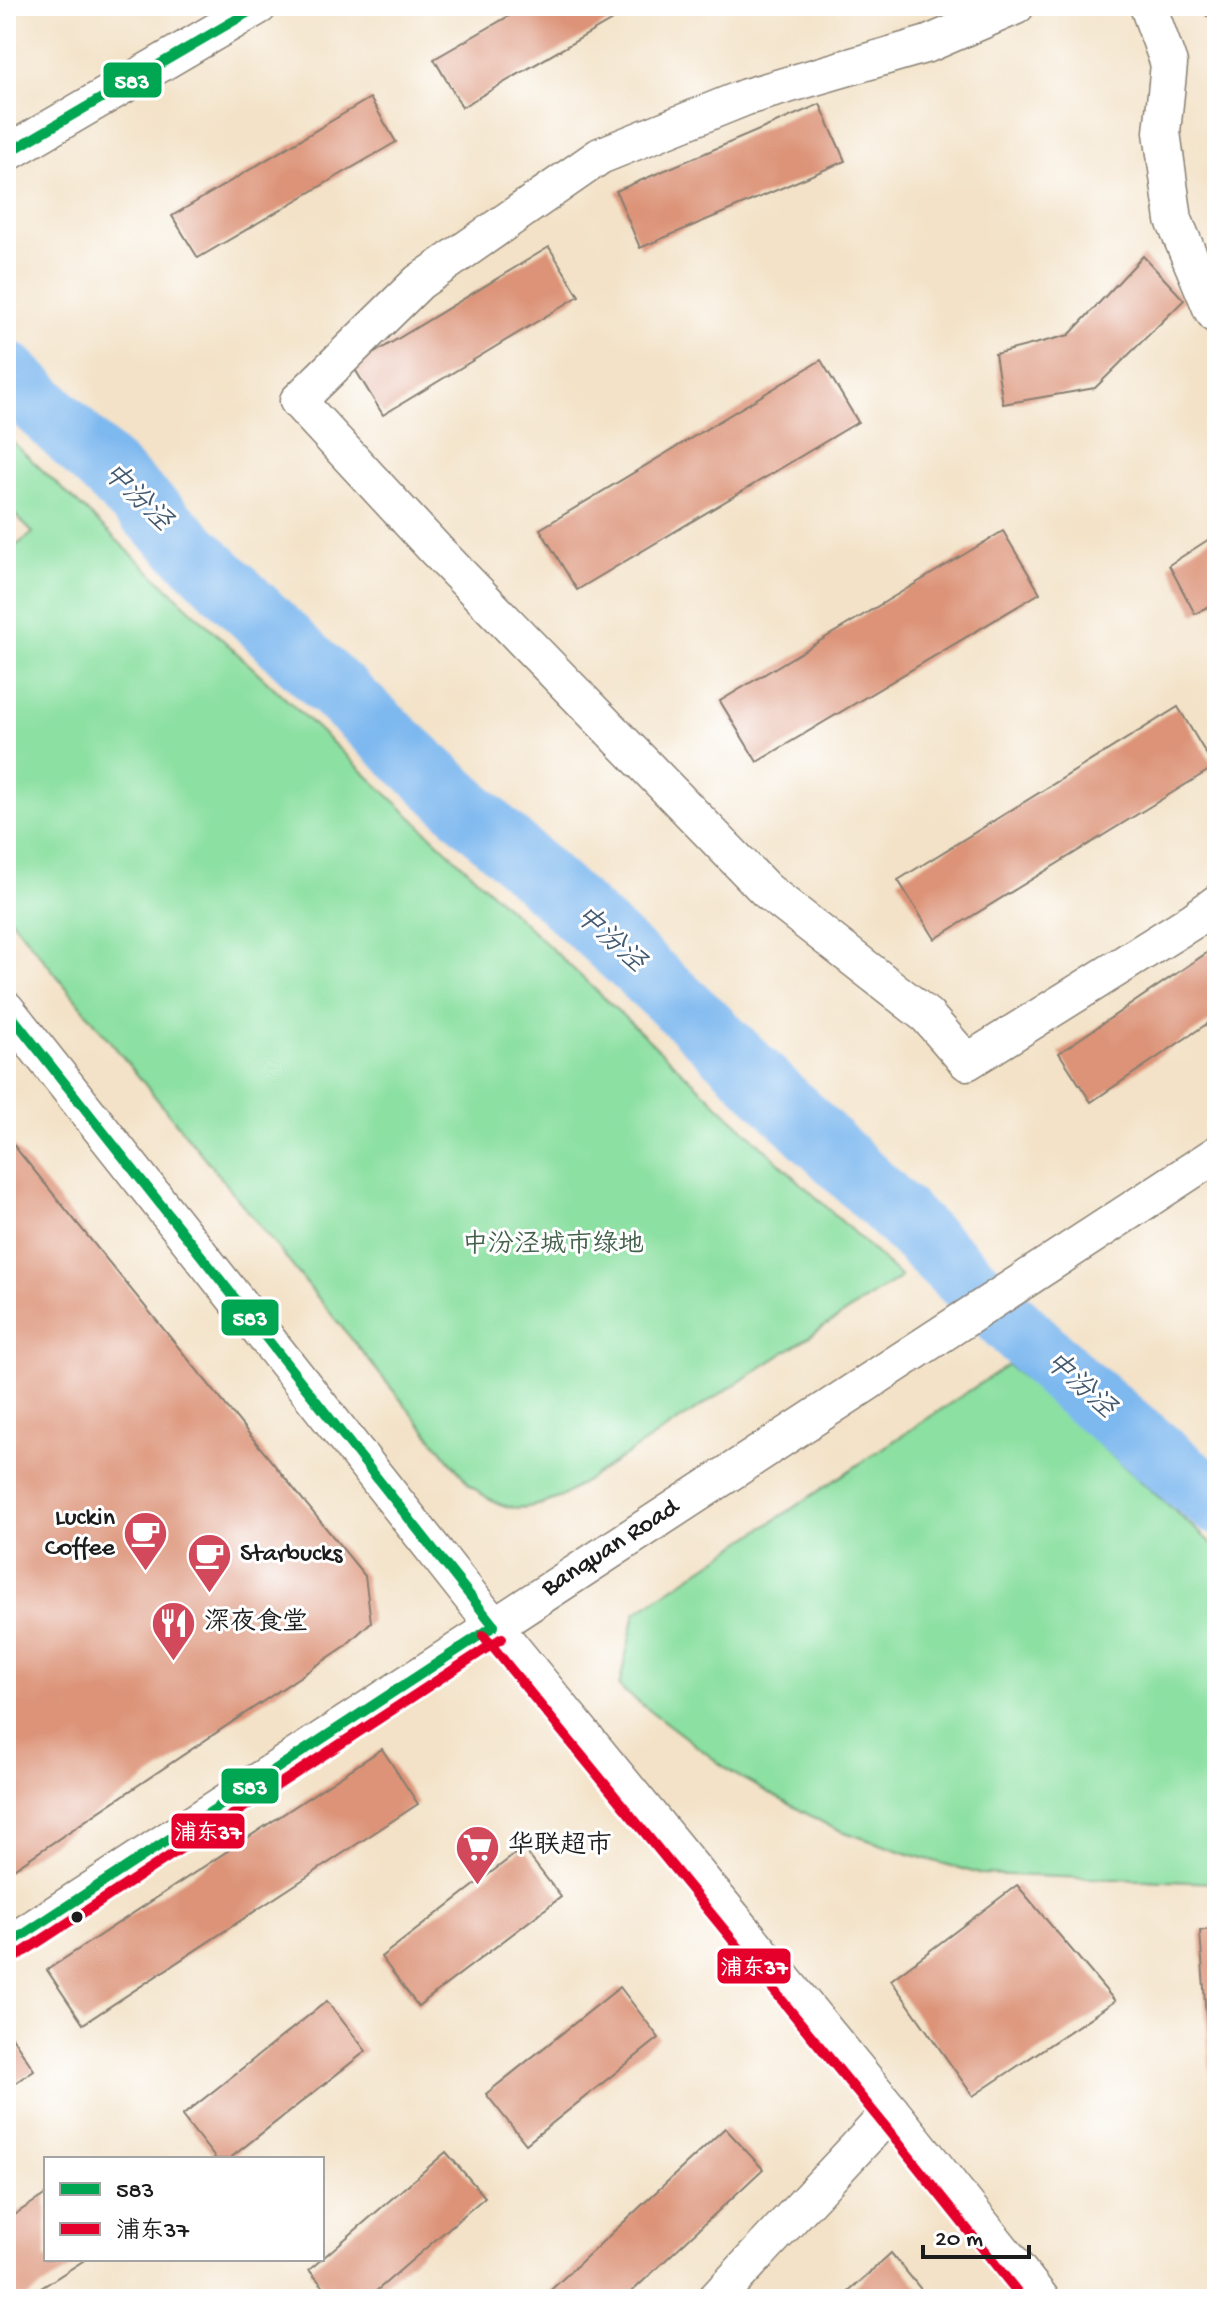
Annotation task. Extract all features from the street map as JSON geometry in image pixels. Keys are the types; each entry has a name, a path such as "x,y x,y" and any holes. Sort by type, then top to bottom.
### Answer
{"street":[{"path":"6,154 259,6"},
{"path":"1016,6 928,44 746,97 600,156 419,282 298,401 436,550 766,890 927,1016 967,1062 1217,903"},
{"path":"1148,6 1169,64 1162,132 1174,220 1217,316"},
{"path":"6,1009 494,1626 1041,2299"},
{"name":"Banquan Road","path":"6,1946 1217,1154"},
{"path":"716,2299 891,2111"}],"green space":[{"name":"中汾泾城市绿地","path":"6,436 901,1277 561,1497 535,1506 513,1507 492,1501 469,1484 6,913 6,553 33,533 6,506"},
{"path":"1008,1365 1217,1548 1217,1883 980,1874 909,1854 833,1828 732,1773 619,1687 635,1613"}],"building":[{"path":"526,6 636,6 462,107 434,59"},
{"path":"1196,6 1217,6 1207,16"},
{"path":"370,98 396,142 198,258 172,216"},
{"path":"820,104 845,161 640,248 616,191"},
{"path":"549,247 579,296 383,415 353,366"},
{"path":"1143,256 1184,300 1095,388 1003,404 995,354 1069,335"},
{"path":"821,360 858,422 577,590 540,529"},
{"path":"1003,531 1040,593 757,762 720,701"},
{"path":"1217,534 1217,602 1195,614 1169,565"},
{"path":"1178,707 1214,767 935,939 898,880"},
{"path":"1217,946 1217,1017 1091,1102 1059,1053"},
{"path":"6,1136 365,1576 371,1622 344,1647 6,1874"},
{"path":"382,1749 418,1804 83,2024 47,1970"},
{"path":"523,1848 561,1897 418,2006 381,1957"},
{"path":"1017,1885 1115,2001 973,2096 891,1980"},
{"path":"1217,1927 1217,2123 1213,2118 1200,1931"},
{"path":"620,1987 659,2038 526,2144 486,2094"},
{"path":"327,2001 366,2051 232,2157 214,2157 182,2116"},
{"path":"6,2028 34,2070 6,2089"},
{"path":"725,2128 763,2169 624,2299 541,2299"},
{"path":"446,2152 485,2197 367,2299 334,2299 309,2270 324,2261 324,2257"},
{"path":"44,2195 44,2261 83,2261 24,2299 6,2299 6,2220"},
{"path":"891,2253 929,2299 841,2299"}],"waterway":[{"name":"中汾泾","path":"6,372 304,660 700,1023 1072,1382 1217,1503"}],"transit line":[{"name":"583","path":"6,154 259,6"},
{"name":"583","path":"6,1009 494,1626"},
{"name":"583","path":"6,1946 494,1626"},
{"name":"浦东37","path":"483,1635 1023,2299"},
{"name":"浦东37","path":"14,1958 502,1638"}],"place":[{"name":"Luckin Coffee","path":"146,1573"},
{"name":"Starbucks","path":"209,1594"},
{"name":"深夜食堂","path":"173,1663"},
{"name":"华联超市","path":"477,1886"}]}
